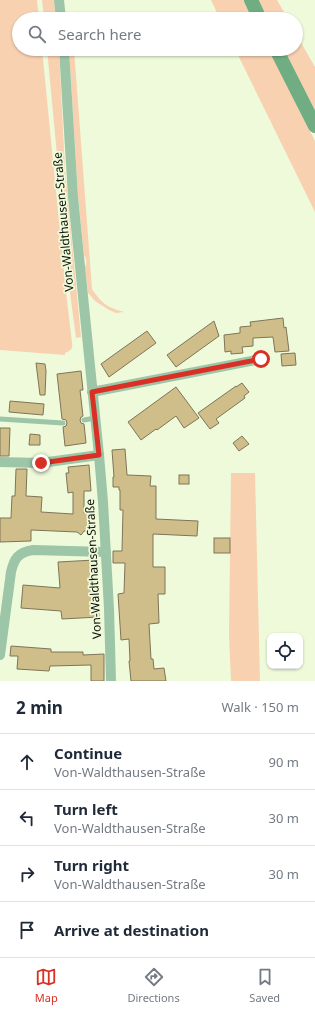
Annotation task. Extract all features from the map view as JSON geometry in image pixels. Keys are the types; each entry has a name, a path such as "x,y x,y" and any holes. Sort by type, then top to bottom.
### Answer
{"main road":[{"path":"251,0 257,12"},
{"path":"280,56 315,126"}],"street":[{"path":"59,0 60,12"},
{"name":"Von-Waldthausen-Straße","path":"64,56 72,197 99,455 106,552 111,681"},
{"path":"92,392 261,359"},
{"path":"0,462 41,463 99,455"},
{"path":"0,655 11,572 18,556 27,551 33,550 106,552"}],"lane":[{"path":"84,420 95,418"},
{"path":"0,419 63,423"}],"shaded area":[{"path":"0,0 37,0 38,12 12,12 12,56 43,56 72,348 65,353 65,355 0,350"},
{"path":"42,0 54,0 55,12 43,12"},
{"path":"211,0 244,0 250,12 217,12"},
{"path":"258,0 277,0 284,12 264,12"},
{"path":"303,46 315,67 315,111 287,56 303,56"},
{"path":"48,56 59,56 65,169 81,337 76,338 70,293"},
{"path":"69,56 75,56 92,289 105,304 124,312 116,313 109,310 95,301 88,293 85,267 86,258 84,255 78,196"},
{"path":"238,56 272,56 315,141 315,212"},
{"path":"231,473 255,473 260,681 231,681 229,634"}],"building":[{"path":"283,318 284,328 286,327 289,351 275,352 273,337 253,338 253,346 242,347 243,353 231,354 231,351 225,352 224,335 240,333 240,327 251,326 250,322"},
{"path":"214,321 219,336 176,367 167,355"},
{"path":"147,331 156,343 109,377 101,364"},
{"path":"295,353 296,365 282,366 281,354"},
{"path":"36,363 45,364 45,395 40,395"},
{"path":"81,371 83,390 80,390 83,416 80,420 81,423 84,424 86,443 65,446 63,427 66,426 67,423 66,420 62,419 57,374"},
{"path":"242,383 249,392 244,396 245,398 216,419 219,423 210,429 198,413"},
{"path":"176,387 199,418 184,428 176,416 141,440 128,422"},
{"path":"10,401 44,404 43,415 9,412"},
{"path":"0,428 10,428 9,456 0,456"},
{"path":"30,434 40,435 40,445 29,445"},
{"path":"242,436 249,444 239,451 233,443"},
{"path":"125,449 127,475 151,476 150,486 156,486 156,519 198,521 197,536 153,534 153,567 165,567 165,594 158,594 159,623 149,624 151,659 153,659 154,669 164,668 166,681 131,681 129,639 121,640 118,594 124,593 125,563 113,563 113,551 122,551 123,510 120,510 119,487 113,487 114,477 112,450"},
{"path":"89,465 91,491 84,491 84,513 93,512 92,531 84,531 81,535 77,532 31,530 31,541 0,542 0,518 11,518 12,496 15,496 16,469 27,469 26,496 42,497 41,512 73,514 73,492 68,493 66,473 69,473 68,467"},
{"path":"179,475 189,475 189,484 179,484"},
{"path":"214,538 230,538 230,553 214,553"},
{"path":"95,560 99,617 62,619 61,611 21,608 23,585 60,588 58,562"},
{"path":"11,646 51,649 51,652 83,652 83,655 104,654 104,681 91,681 91,665 50,666 49,671 17,669 18,656 10,656"}],"route":[{"path":"41,463 99,455 92,392 261,359"}]}
